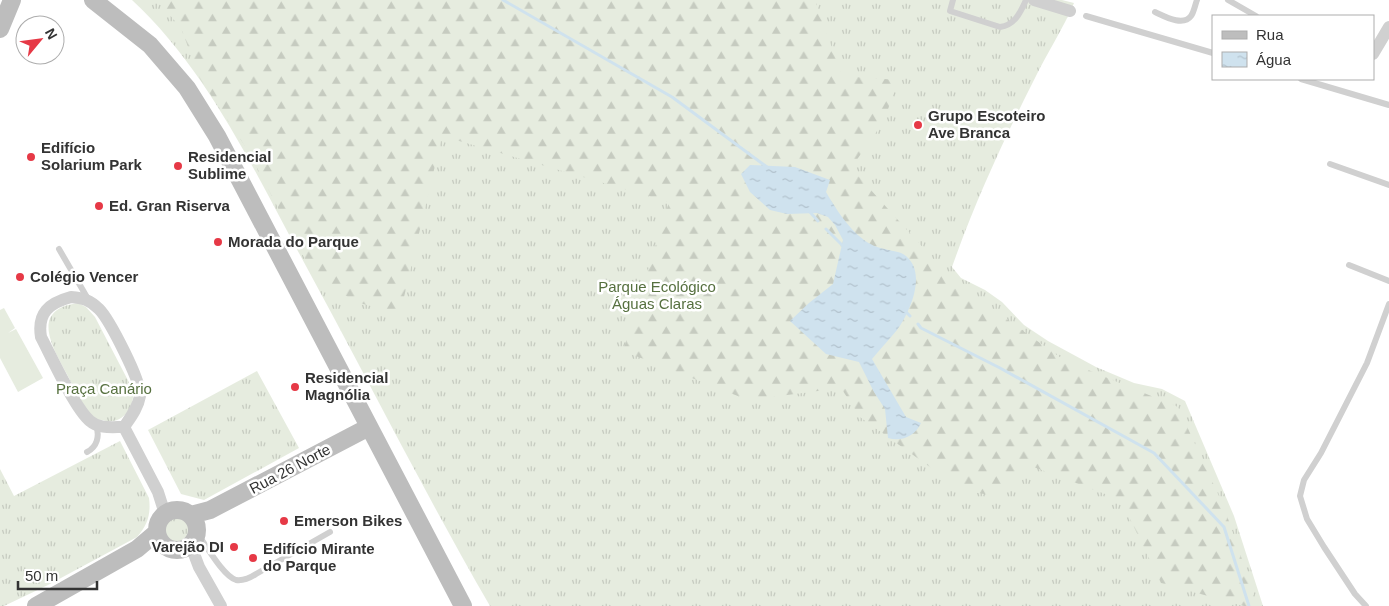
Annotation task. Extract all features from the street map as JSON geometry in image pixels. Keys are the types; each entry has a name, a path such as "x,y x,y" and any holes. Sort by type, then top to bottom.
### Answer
{"street":[{"path":"0,29 12,0"},
{"path":"93,0 150,45 187,88 216,136 463,606"},
{"path":"1034,0 1070,11"},
{"path":"1374,52 1389,27"},
{"path":"71,297 86,298 100,310 128,358 137,378 140,396 133,414 124,427 102,427 90,421 78,406 40,337 39,326 44,312 57,301 71,297"},
{"path":"124,427 158,492 186,528 199,567 220,606"},
{"name":"Rua 26 Norte","path":"186,528 210,510 369,427"},
{"path":"159,522 186,528 176,550 168,548 160,538 159,522"},
{"path":"36,606 160,538"}],"lane":[{"path":"953,0 950,11 1000,27 1006,26 1018,17 1026,0"},
{"path":"1155,12 1175,20 1186,20 1190,16 1197,0"},
{"path":"1228,0 1254,15"},
{"path":"1086,16 1212,53"},
{"path":"1303,80 1389,105"},
{"path":"1330,164 1389,185"},
{"path":"59,249 90,302"},
{"path":"1349,265 1389,281"},
{"path":"1366,606 1355,594 1307,519 1300,496 1304,480 1321,453 1367,363 1389,304"},
{"path":"87,452 95,444 99,434 94,423"},
{"path":"186,528 225,571 234,579 239,580 256,574 330,532"}],"green space":[{"name":"Parque Ecológico Águas Claras","path":"132,0 1062,0 1074,3 1001,147 952,267 961,278 985,290 1002,302 1024,325 1048,341 1096,367 1134,383 1162,389 1185,401 1234,516 1263,606 490,606 415,471 242,147 203,84 181,54 158,26"},
{"path":"157,0 815,0 842,76 898,80 884,121 851,168 954,282 1064,360 1178,407 1224,507 1258,606 1244,606 1161,583 1121,500 1023,463 995,496 962,490 860,417 841,388 748,400 623,351 669,202 442,136 400,314 356,302 314,276 247,149 200,79 181,28"},
{"name":"Praça Canário","path":"78,303 86,307 95,317 133,390 132,403 129,409 126,414 116,420 96,419 88,414 58,358 49,334 49,324 53,314 62,307"},
{"path":"4,308 15,328 8,333 16,329 43,378 18,392 0,358 0,310"},
{"path":"257,371 299,448 204,500 181,494 148,430"},
{"path":"120,441 149,498 150,509 144,528 137,537 48,585 4,606 0,606 0,469 14,496"},
{"path":"181,514 188,515 193,519 197,524 197,538 193,543 188,547 181,548 174,547 169,543 165,538 164,531 165,524 169,519 174,515"}],"water":[{"path":"750,165 795,167 830,180 826,192 847,224 858,235 868,243 879,248 901,253 911,261 915,270 916,280 915,291 907,313 897,330 872,359 906,417 921,423 912,435 898,439 888,438 885,409 859,362 826,354 790,321 833,284 843,240 828,217 817,213 787,214 770,210 750,192 741,174"}],"waterway":[{"path":"503,0 672,97 767,167"},
{"path":"809,211 818,221"},
{"path":"826,229 844,247"},
{"path":"904,310 910,316"},
{"path":"918,324 921,328 1000,368 1154,453 1224,527 1249,606"}],"place":[{"name":"Grupo Escoteiro Ave Branca","path":"918,125"},
{"name":"Edifício Solarium Park","path":"31,157"},
{"name":"Residencial Sublime","path":"178,166"},
{"name":"Ed. Gran Riserva","path":"99,206"},
{"name":"Morada do Parque","path":"218,242"},
{"name":"Colégio Vencer","path":"20,277"},
{"name":"Residencial Magnólia","path":"295,387"},
{"name":"Emerson Bikes","path":"284,521"},
{"name":"Varejão DI","path":"234,547"},
{"name":"Edifício Mirante do Parque","path":"253,558"}]}
